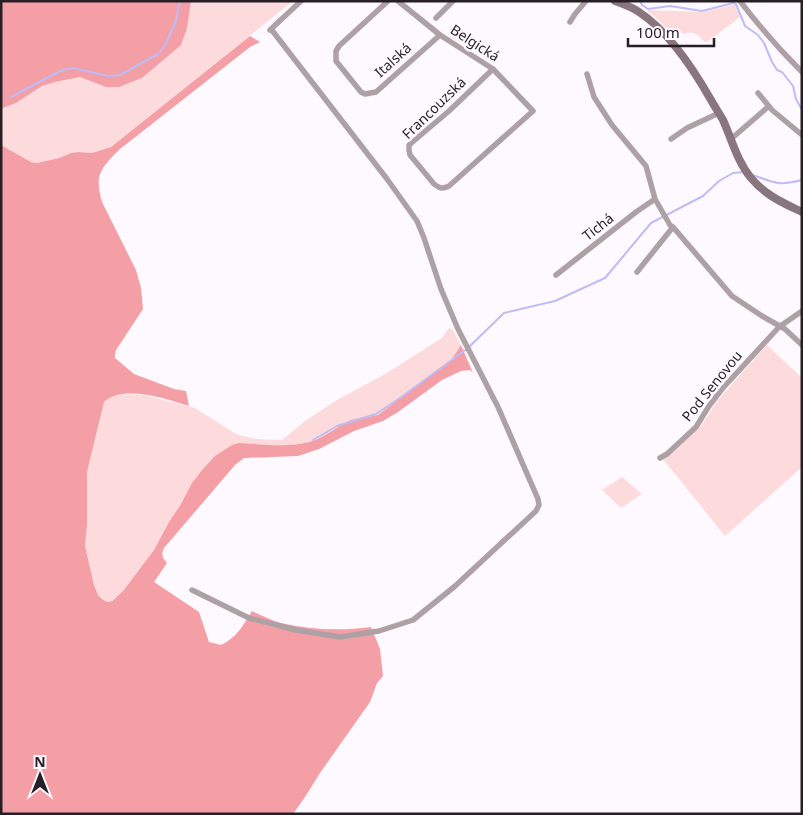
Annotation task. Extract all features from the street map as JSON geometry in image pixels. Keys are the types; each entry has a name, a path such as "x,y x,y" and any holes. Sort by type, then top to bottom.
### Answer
{"street":[{"path":"192,590 249,618 296,630 340,636 378,631 413,620 454,587 539,507 538,499 498,407 457,326 417,221 387,179 270,30 301,1"},
{"name":"Italská","path":"388,1 339,46 336,51 336,61 361,92 365,94 376,92 440,35"},
{"name":"Belgická","path":"398,1 440,35 493,69 533,111"},
{"path":"436,18 453,1"},
{"path":"570,22 586,1"},
{"path":"615,1 632,8 655,24 691,68 719,113 739,160 760,187 767,194 802,212"},
{"path":"740,1 802,72"},
{"name":"Francouzská","path":"493,69 409,145 410,155 434,184 438,188 444,189 449,186 533,111"},
{"path":"587,74 594,97 612,125 646,166 655,199 670,225 732,296 785,330 802,345"},
{"path":"758,93 769,106 802,135"},
{"path":"731,139 769,106"},
{"path":"671,140 686,128 719,113"},
{"name":"Tichá","path":"556,275 655,199"},
{"path":"637,272 673,227"},
{"name":"Pod Senovou","path":"660,458 667,454 696,427 722,389 779,327 802,311"}],"shaded area":[{"path":"1,1 191,1 187,28 181,45 142,78 119,87 106,87 80,77 55,82 42,86 16,103 3,108 1,111"},
{"path":"191,1 293,1 111,147 92,153 71,153 37,163 31,162 1,145 1,112 3,108 16,103 42,86 80,77 106,87 119,87 142,78 189,11"},
{"path":"735,5 740,17 707,42 704,42 698,35 693,33 683,34 680,31 673,35 648,12 648,10 703,12"},
{"path":"250,36 260,42 250,47 120,149 107,162 100,174 99,184 102,202 136,270 141,288 143,309 116,350 115,358 134,374 174,389 186,391 189,406 157,397 133,394 122,394 104,402 87,472 85,546 98,595 107,602 112,601 123,591 154,550 192,483 215,456 232,445 239,443 283,445 309,442 320,438 351,420 378,415 452,359 461,345 473,373 470,370 461,371 442,380 383,421 354,431 319,449 298,456 244,458 235,465 164,548 162,556 167,563 154,582 199,612 209,642 221,645 235,635 252,611 281,623 304,627 348,629 371,627 380,649 383,676 377,683 370,702 293,814 1,814 1,145 31,162 37,163 71,153 92,153 111,147"},
{"path":"449,328 453,330 461,345 452,359 378,415 351,420 320,438 301,444 239,443 181,504 154,550 123,591 107,602 98,595 85,546 87,472 104,402 108,398 126,394 144,395 195,408 236,434 255,439 282,440 305,421 337,400 385,374 442,338"},
{"path":"767,345 802,378 802,467 725,536 663,459 701,426 718,400"},
{"path":"622,477 642,494 621,508 602,490"}],"waterway":[{"path":"11,97 60,71 73,68 108,76 120,75 158,54 166,44 176,20 180,1"},
{"path":"640,1 648,9 670,6 702,11 733,3 736,4 745,26 758,35 777,70 782,72 793,86 796,99 802,110"},
{"path":"313,440 337,426 376,414 468,348 504,313 555,301 605,278 651,223 703,196 719,181 733,173 744,172"},
{"path":"753,175 777,183 802,180"}]}
